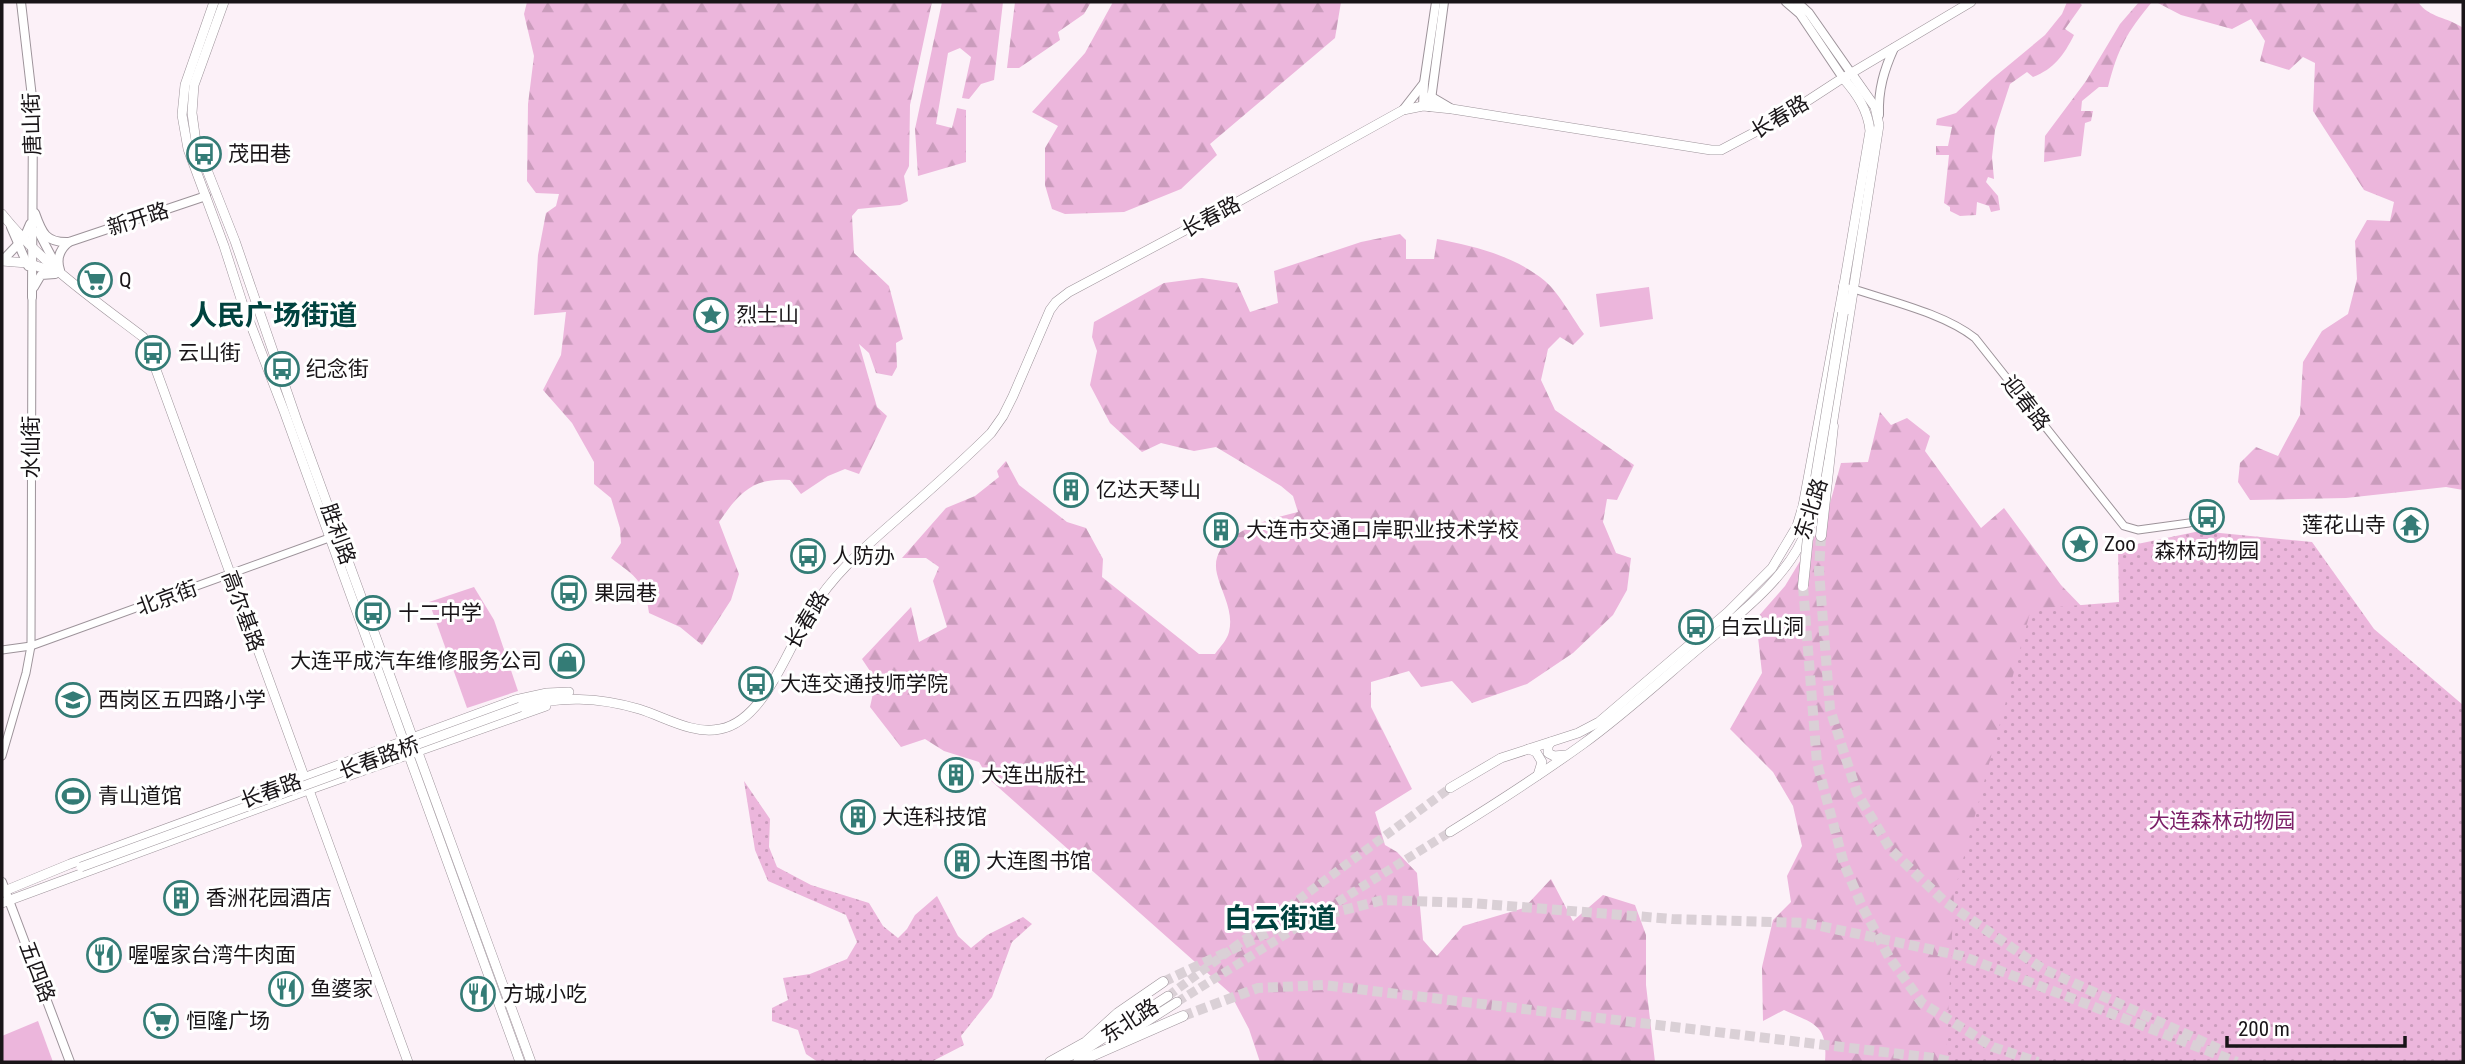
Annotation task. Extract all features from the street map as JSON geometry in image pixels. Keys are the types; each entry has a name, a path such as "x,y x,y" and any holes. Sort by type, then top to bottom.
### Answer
{"highway":[{"path":"1803,586 1811,507 1849,287"},
{"path":"1821,536 1833,426"},
{"path":"1051,1062 1086,1042 1118,1013 1163,982"},
{"name":"东北路","path":"1082,1060 1184,1016"}],"main road":[{"name":"唐山街","path":"21,2 33,106 33,248"},
{"name":"胜利路","path":"214,2 187,77 182,116 188,149 329,538 408,741"},
{"name":"胜利路","path":"224,2 194,85 192,113 196,142 235,242 520,1062"},
{"path":"1426,106 1424,83 1436,2"},
{"path":"1426,106 1430,96 1444,2"},
{"path":"1786,2 1800,14 1847,76 1875,107 1879,125"},
{"path":"1797,2 1809,13 1847,76"},
{"name":"长春路","path":"520,707 566,698 591,698 624,705 698,729 722,729 742,721 757,706 810,611 839,572 964,460 997,424 1013,396 1041,329 1056,302 1069,292 1223,211 1403,110 1426,106 1452,108 1721,150 1777,120 1971,2"},
{"path":"1879,125 1878,98 1884,71 1894,48"},
{"name":"东北路","path":"1450,832 1538,776 1615,720 1736,618 1772,582 1796,552 1805,535 1820,488 1833,426 1870,131 1868,116 1847,76"},
{"path":"1403,110 1424,83"},
{"path":"1430,96 1452,108"},
{"name":"东北路","path":"1450,788 1502,758 1577,733 1599,722 1728,612 1772,568 1786,548 1803,506 1849,287 1879,125"},
{"name":"新开路","path":"69,242 206,196"},
{"path":"2,261 22,241 33,207"},
{"path":"33,207 47,238 57,243 69,242"},
{"path":"33,207 42,240 63,276"},
{"name":"高尔基路","path":"2,214 22,241 143,337 408,1062"},
{"path":"2,261 13,247 14,240 9,223"},
{"path":"22,241 30,263"},
{"path":"63,276 59,256 62,247 69,242"},
{"name":"水仙街","path":"32,297 30,263 33,248"},
{"path":"2,261 30,263 63,276"},
{"path":"32,297 36,281 41,275 51,272 63,276"},
{"name":"长春路","path":"3,888 515,700 547,693 595,694 609,697 624,705"},
{"name":"长春路","path":"6,902 308,790 549,705 624,705"},
{"name":"长春路桥","path":"81,867 520,707"},
{"path":"1551,742 1548,753 1567,755"},
{"path":"1529,749 1536,752 1542,762 1538,776"},
{"name":"胜利路","path":"412,753 531,1062"},
{"path":"49,873 81,867"},
{"path":"53,884 81,867"},
{"name":"五四路","path":"3,888 6,902 70,1062"},
{"name":"东北路","path":"1051,1062 1084,1050 1173,999 1138,1029 1082,1060"}],"street":[{"name":"迎春路","path":"1849,287 1934,317 1967,332 1982,347 2124,526 2138,530 2189,523"},
{"name":"水仙街","path":"2,756 31,646 32,297"},
{"name":"北京街","path":"2,650 31,646 329,538"}],"green space":[{"path":"527,2 932,2 910,105 909,166 904,176 908,201 900,205 858,209 852,216 854,253 889,286 903,339 896,343 897,367 892,376 876,373 869,353 859,344 877,407 887,416 859,474 845,469 828,476 801,494 790,480 766,481 748,489 733,503 719,522 739,574 731,600 702,645 680,627 649,613 645,594 638,581 611,558 621,543 620,528 611,498 594,484 594,462 572,423 543,390 561,355 566,312 534,315 538,255 546,213 556,206 559,194 536,193 527,181 528,104 534,56 524,14"},
{"path":"942,2 1003,2 994,80 981,84 969,99 962,98 971,57 960,48 948,53 936,124 952,128 957,108 966,110 966,162 918,176 915,129"},
{"path":"1015,2 1091,2 1084,14 1058,32 1060,40 1019,68 1007,68"},
{"path":"1113,2 1341,2 1335,38 1210,144 1217,155 1181,189 1124,212 1065,214 1052,209 1045,185 1045,148 1058,126 1032,112 1085,53"},
{"path":"2067,2 2079,2 2082,5 2065,29 2074,35 2062,55 2047,70 2033,77 2027,72 2010,84 1995,130 1992,157 1994,179 1988,177 1986,182 1998,196 2000,210 1991,212 1989,206 1977,202 1976,215 1960,216 1950,211 1950,207 1944,203 1949,155 1936,155 1936,146 1948,146 1952,127 1936,125 1937,119 1956,113 2045,35 2062,14"},
{"path":"2139,2 2152,2 2124,41 2108,87 2099,87 2082,101 2081,111 2093,111 2091,121 2085,123 2081,156 2044,162 2045,136 2086,81 2120,24"},
{"path":"2156,2 2418,2 2433,14 2463,28 2463,490 2446,487 2346,498 2250,500 2238,482 2240,463 2256,447 2278,456 2300,415 2303,362 2322,331 2348,314 2357,279 2355,241 2367,220 2390,221 2394,202 2364,190 2313,111 2315,63 2303,57 2289,70 2260,61 2265,41 2251,19 2232,29 2181,15"},
{"path":"1400,234 1406,240 1406,259 1434,259 1437,239 1480,249 1507,259 1545,281 1561,299 1584,334 1573,345 1560,337 1548,349 1541,380 1555,410 1634,465 1617,500 1607,499 1603,522 1616,553 1631,558 1627,590 1613,615 1573,653 1527,684 1472,703 1452,681 1421,687 1409,671 1371,682 1371,707 1412,789 1375,812 1385,845 1397,852 1417,873 1423,940 1437,956 1463,926 1524,908 1551,879 1573,921 1603,895 1635,905 1646,935 1646,985 1655,1062 1260,1062 1249,1029 1230,993 989,779 979,762 944,751 925,739 901,747 870,707 876,680 862,659 911,607 919,642 947,627 933,581 939,567 926,558 902,558 946,508 975,496 999,477 997,471 1006,461 1019,485 1067,522 1086,528 1103,559 1102,577 1199,654 1215,654 1227,638 1230,624 1216,560 1222,548 1243,531 1298,512 1293,496 1216,447 1194,451 1161,443 1142,452 1110,423 1090,385 1097,351 1092,337 1094,322 1164,283 1202,278 1237,283 1250,312 1278,303 1274,271 1361,242"},
{"path":"1649,287 1653,319 1600,327 1596,294"},
{"path":"1880,412 1891,425 1907,418 1930,436 1925,451 1981,528 2004,508 2061,585 2087,612 2106,1062 1825,1062 1824,1040 1817,1027 1811,1023 1784,1010 1763,1021 1762,967 1773,920 1791,902 1787,876 1802,846 1793,806 1773,772 1730,729 1762,673 1756,619 1785,586 1826,518 1841,463 1868,462"},
{"name":"大连森林动物园","path":"2200,531 2312,542 2374,629 2463,705 2463,1062 1946,1062 1954,893 2031,609 2119,602 2118,548"},
{"path":"474,587 494,620 518,691 467,708 429,602"},
{"path":"744,781 770,819 769,847 777,867 811,885 869,903 883,926 898,938 915,915 937,896 958,936 971,948 987,935 1023,917 1032,924 1012,942 992,997 961,1036 964,1045 931,1062 818,1062 806,1054 798,1030 772,1021 772,1008 788,1000 783,978 810,974 847,959 857,942 846,915 768,881 755,850"},
{"path":"38,1021 53,1062 2,1062 2,1036"}],"tunnel":[{"path":"1821,536 1819,571 1830,709 1857,793 1891,850 1944,901 2043,969 2219,1049"},
{"path":"1803,586 1817,763 1844,864 1862,906 1889,957 1922,1003 1993,1047 2038,1062"},
{"path":"1168,996 1450,788"},
{"path":"1177,1002 1450,832"},
{"path":"1163,982 1282,926 1383,900 1471,903 1672,919 1806,923 1962,956 2237,1062"},
{"path":"1183,1016 1258,988 1323,985 1952,1062"}],"place":[{"name":"茂田巷","path":"204,154"},
{"name":"Q","path":"95,280"},
{"name":"烈士山","path":"711,315"},
{"name":"云山街","path":"153,353"},
{"name":"纪念街","path":"282,369"},
{"name":"亿达天琴山","path":"1071,490"},
{"name":"森林动物园","path":"2207,517"},
{"name":"莲花山寺","path":"2411,525"},
{"name":"大连市交通口岸职业技术学校","path":"1221,530"},
{"name":"Zoo","path":"2080,544"},
{"name":"人防办","path":"808,556"},
{"name":"果园巷","path":"569,593"},
{"name":"十二中学","path":"373,613"},
{"name":"白云山洞","path":"1696,627"},
{"name":"大连平成汽车维修服务公司","path":"567,661"},
{"name":"大连交通技师学院","path":"756,684"},
{"name":"西岗区五四路小学","path":"73,700"},
{"name":"大连出版社","path":"956,775"},
{"name":"青山道馆","path":"73,796"},
{"name":"大连科技馆","path":"858,817"},
{"name":"大连图书馆","path":"962,861"},
{"name":"香洲花园酒店","path":"181,898"},
{"name":"喔喔家台湾牛肉面","path":"104,955"},
{"name":"鱼婆家","path":"286,989"},
{"name":"方城小吃","path":"478,994"},
{"name":"恒隆广场","path":"161,1021"}],"district":[{"name":"人民广场街道","path":"273,315"},
{"name":"白云街道","path":"1280,918"}]}
